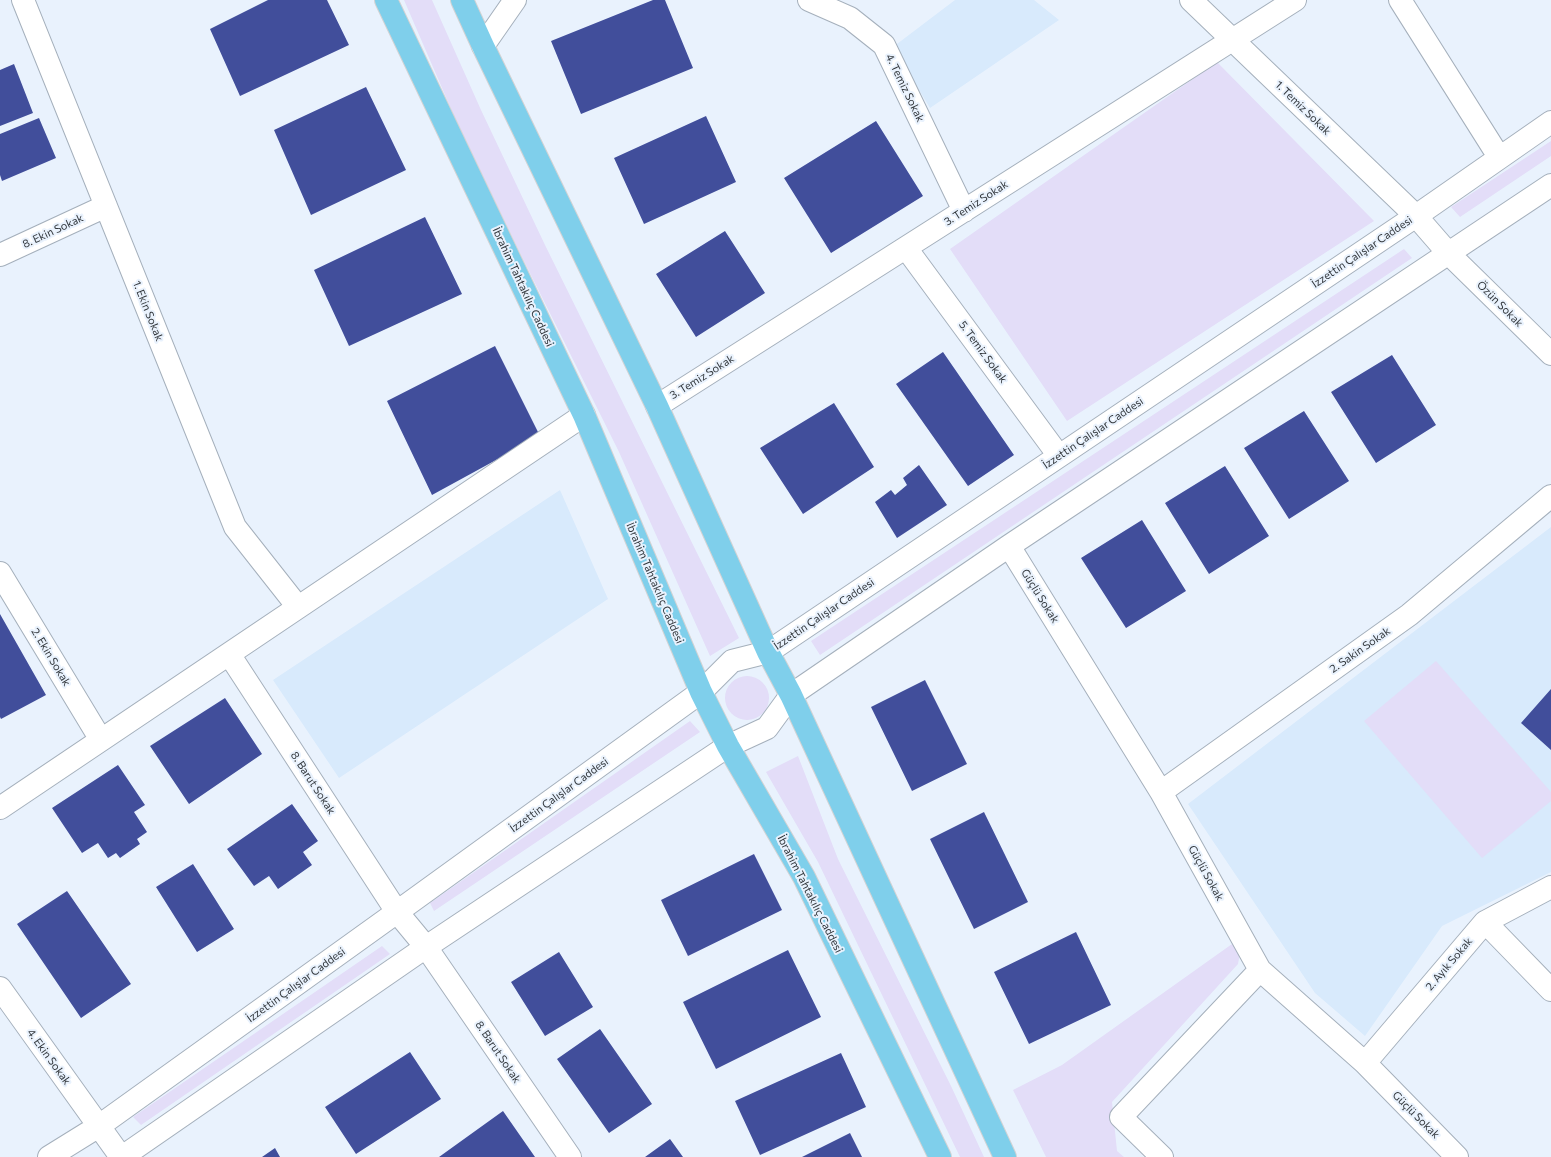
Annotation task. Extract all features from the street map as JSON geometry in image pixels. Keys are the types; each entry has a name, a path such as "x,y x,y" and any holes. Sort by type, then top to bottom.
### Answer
{"main road":[{"name":"İbrahim Tahtakılıç Caddesi","path":"386,0 584,415 701,692 728,746 804,878 940,1157"},
{"path":"462,0 656,406 768,652 791,695 1004,1157"}],"street":[{"name":"1. Ekin Sokak","path":"23,0 235,527 298,607"},
{"path":"483,46 515,0"},
{"name":"4. Temiz Sokak","path":"808,0 850,18 884,45 964,211"},
{"name":"1. Temiz Sokak","path":"1191,0 1416,216 1449,254"},
{"name":"3. Temiz Sokak","path":"656,406 1295,0"},
{"path":"1400,0 1499,157"},
{"name":"İzzettin Çalışlar Caddesi","path":"49,1157 99,1126 701,692 732,661 768,652 1416,216 1551,122"},
{"path":"122,1157 426,947 728,746 767,728 791,695 1009,546 1551,185"},
{"name":"8. Ekin Sokak","path":"0,256 106,206"},
{"name":"5. Temiz Sokak","path":"906,248 1059,456"},
{"name":"Özün Sokak","path":"1449,254 1551,354"},
{"path":"0,808 584,415"},
{"name":"2. Sakin Sokak","path":"1161,792 1408,615 1551,496"},
{"name":"Güçlü Sokak","path":"1009,546 1161,792 1260,970 1365,1064 1457,1157"},
{"name":"2. Ekin Sokak","path":"0,573 101,740"},
{"name":"8. Barut Sokak","path":"229,654 397,912 426,947 570,1157"},
{"name":"2. Ayık Sokak","path":"1365,1064 1485,922 1551,887"},
{"path":"1485,922 1551,990"},
{"path":"1162,1157 1121,1117 1260,970"},
{"name":"4. Ekin Sokak","path":"0,988 122,1157"}],"shaded area":[{"path":"404,0 432,0 481,110 545,245 739,638 710,656 619,452 455,118"},
{"path":"955,0 1034,0 1059,20 930,108 893,47"},
{"path":"1217,62 1374,221 1067,421 950,249"},
{"path":"1551,141 1551,156 1460,217 1451,207"},
{"path":"1404,249 1412,258 820,655 811,641"},
{"path":"560,490 608,599 339,778 273,680"},
{"path":"1551,527 1551,872 1442,926 1365,1036 1315,993 1188,804"},
{"path":"1436,661 1551,792 1551,801 1482,858 1364,721"},
{"path":"747,676 759,680 765,686 769,698 765,710 759,716 747,720 735,716 729,710 725,698 729,686 735,680"},
{"path":"690,721 700,732 434,911 430,903"},
{"path":"798,756 838,859 951,1086 984,1157 960,1157 818,862 766,772"},
{"path":"1232,944 1240,953 1238,964 1112,1102 1117,1151 1124,1157 1046,1157 1013,1090 1062,1065"},
{"path":"382,946 390,954 141,1125 133,1117"}],"building":[{"path":"268,0 327,0 349,45 240,96 210,29"},
{"path":"653,0 665,0 693,68 581,114 551,41"},
{"path":"14,64 33,113 0,126 0,70"},
{"path":"366,87 406,170 311,215 274,130"},
{"path":"706,116 736,182 644,224 614,158"},
{"path":"39,118 56,158 2,181 0,175 0,134"},
{"path":"876,121 923,196 831,253 784,178"},
{"path":"425,217 462,294 349,346 314,270"},
{"path":"725,231 765,293 696,337 656,274"},
{"path":"495,346 540,436 432,495 387,401"},
{"path":"943,352 1014,455 968,486 896,384"},
{"path":"1392,355 1436,425 1376,463 1331,392"},
{"path":"834,403 874,467 803,514 760,448"},
{"path":"1304,411 1349,481 1289,519 1244,448"},
{"path":"919,465 947,505 897,538 875,502 891,490 895,495 907,485 903,478"},
{"path":"1225,466 1269,536 1209,574 1165,503"},
{"path":"1142,520 1186,591 1126,628 1081,558"},
{"path":"0,614 46,695 1,719 0,717"},
{"path":"925,680 967,764 912,791 871,707"},
{"path":"1551,689 1551,750 1521,723"},
{"path":"225,698 262,754 189,804 150,746"},
{"path":"118,765 145,805 134,812 147,832 137,839 140,844 120,858 116,853 108,858 98,843 82,853 52,808"},
{"path":"292,804 318,841 303,852 312,865 278,889 269,876 254,886 227,849"},
{"path":"984,812 1028,902 974,929 930,839"},
{"path":"754,854 782,910 688,956 661,900"},
{"path":"193,864 234,929 197,952 156,887"},
{"path":"67,891 131,984 81,1018 17,924"},
{"path":"1076,932 1111,1005 1029,1044 994,972"},
{"path":"788,950 821,1017 716,1069 683,1002"},
{"path":"559,952 593,1007 545,1036 511,982"},
{"path":"600,1029 652,1104 609,1133 557,1059"},
{"path":"410,1052 441,1099 356,1154 325,1107"},
{"path":"841,1053 866,1107 760,1155 735,1101"},
{"path":"503,1111 535,1157 439,1157"},
{"path":"850,1133 862,1157 802,1157"},
{"path":"670,1139 683,1157 645,1157"},
{"path":"275,1148 280,1157 262,1157"}]}
